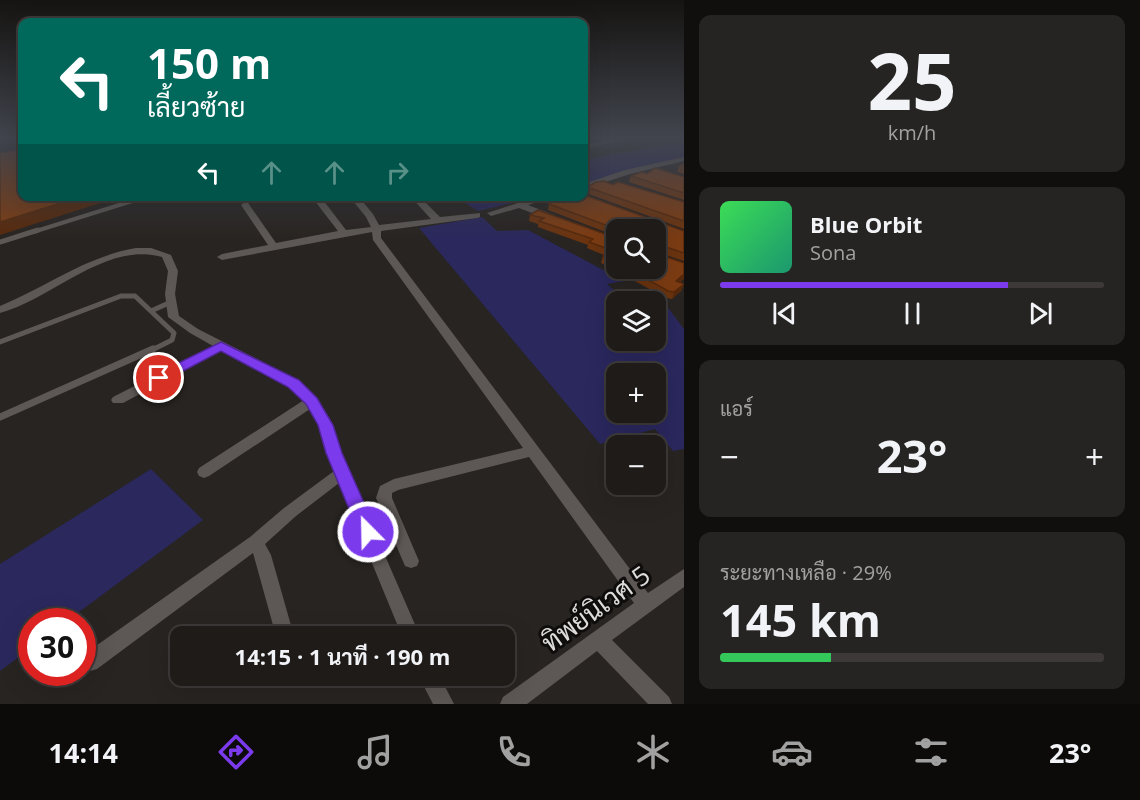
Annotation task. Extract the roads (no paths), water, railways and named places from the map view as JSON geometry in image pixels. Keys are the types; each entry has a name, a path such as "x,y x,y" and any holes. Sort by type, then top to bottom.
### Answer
{"street":[{"path":"588,186 634,172"},
{"path":"659,172 665,174"},
{"path":"607,180 618,184"},
{"path":"319,201 344,233"},
{"path":"357,201 377,229 375,238 645,604"},
{"path":"419,201 438,221"},
{"path":"491,213 533,201"},
{"path":"245,205 274,247"},
{"path":"520,205 563,221"},
{"path":"222,257 344,233 477,215"},
{"path":"0,310 97,263 125,252 156,250 166,255 173,271 170,294 174,317 221,346 294,383 312,401 326,425 342,473 407,626"},
{"path":"118,400 221,346"},
{"path":"204,472 312,401"},
{"path":"411,561 384,498 385,490 394,485 533,451"},
{"path":"96,658 256,542 290,512 342,473"},
{"path":"256,542 263,555 282,626"},
{"name":"ทิพย์นิเวศ 5","path":"510,704 645,604 683,579"},
{"path":"598,639 662,704"},
{"path":"434,686 444,704"}],"lane":[{"path":"0,242 132,201"},
{"path":"0,342 126,295 135,296 174,333 172,340 0,417"},
{"path":"151,311 172,302"}]}
